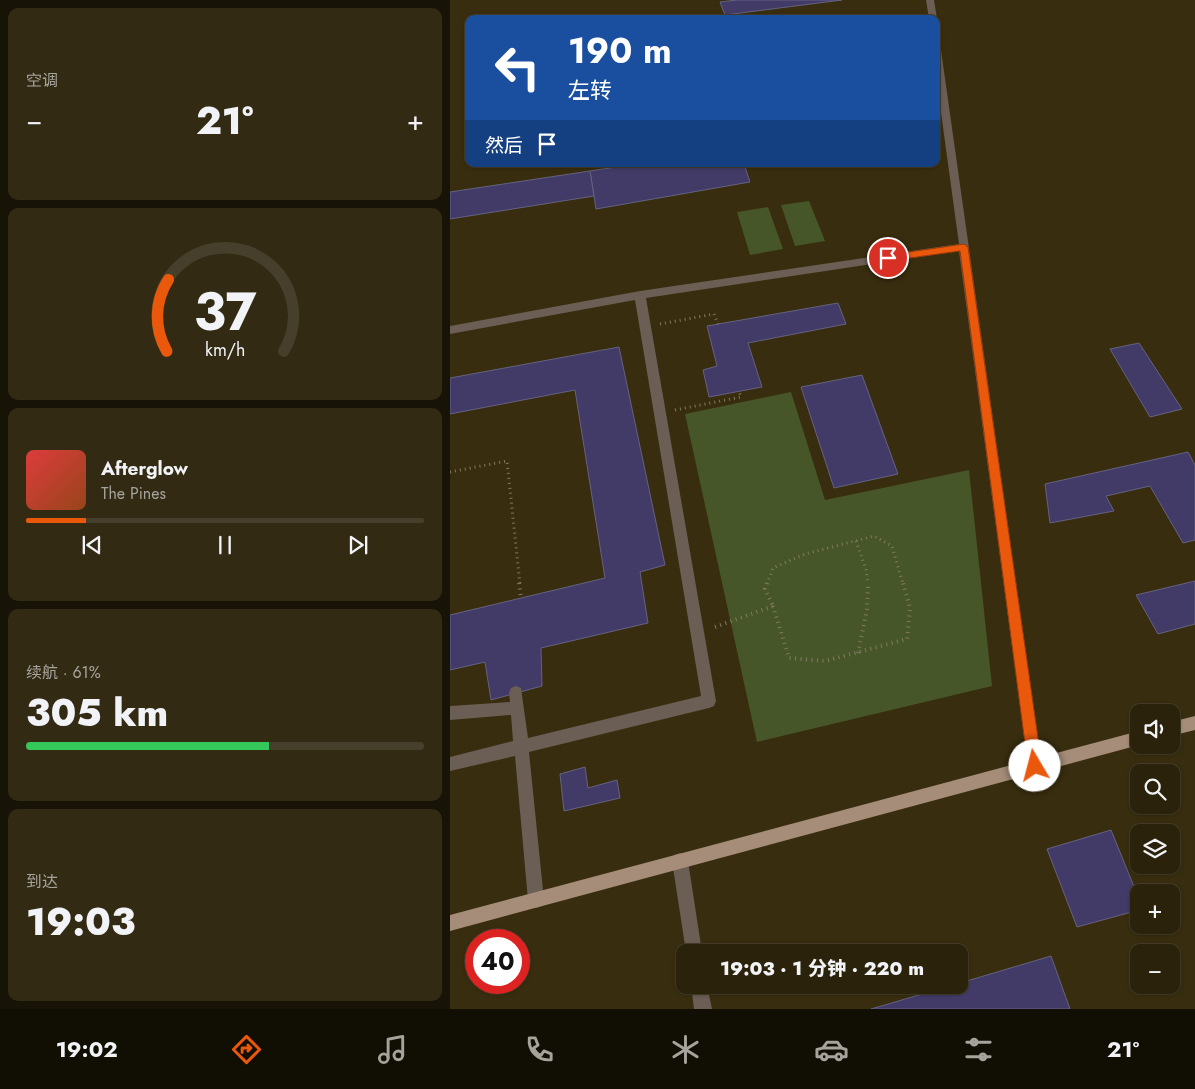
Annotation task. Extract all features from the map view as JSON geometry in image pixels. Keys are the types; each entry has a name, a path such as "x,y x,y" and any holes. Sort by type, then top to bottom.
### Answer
{"main road":[{"path":"1180,727 1195,723"},
{"path":"450,922 1130,740"}],"street":[{"path":"930,0 932,15"},
{"path":"940,72 1035,766"},
{"path":"450,330 640,295 964,247"},
{"path":"450,764 709,701 640,295"},
{"path":"450,713 516,700 536,900"},
{"path":"680,861 693,944"},
{"path":"700,994 703,1009"}],"path":[{"path":"645,326 714,314 718,324"},
{"path":"660,414 740,397 739,391"},
{"path":"450,472 507,461 521,598"},
{"path":"874,536 892,546 910,608 906,639 825,661 789,658 773,606 765,589 773,568 805,554 856,541 874,536"},
{"path":"856,541 866,560 868,582 867,612 858,653"},
{"path":"698,633 773,606"}],"green space":[{"path":"809,201 825,241 795,246 781,205"},
{"path":"768,207 783,249 750,255 737,212"},
{"path":"791,392 825,500 969,470 992,686 757,742 685,414"}],"building":[{"path":"737,0 842,0 725,15 720,2"},
{"path":"616,167 745,167 750,182 596,209 590,171"},
{"path":"590,171 594,196 450,219 450,192"},
{"path":"838,303 846,324 748,343 762,387 709,397 703,370 717,366 707,326"},
{"path":"1139,343 1182,409 1150,417 1110,349"},
{"path":"619,347 665,565 640,572 648,623 541,648 542,686 491,700 485,662 450,670 450,615 605,578 575,390 450,414 450,378"},
{"path":"862,375 898,474 834,488 801,387"},
{"path":"1188,452 1195,465 1195,540 1183,543 1150,486 1106,496 1114,511 1050,523 1045,484"},
{"path":"1195,581 1195,624 1158,634 1136,595"},
{"path":"585,767 588,788 617,780 620,798 564,811 560,774"},
{"path":"1111,830 1133,884 1130,884 1130,912 1077,927 1047,849"},
{"path":"1051,956 1070,1009 871,1009 922,994 968,994 968,981"}],"route":[{"path":"888,258 964,247 1035,766"}]}
